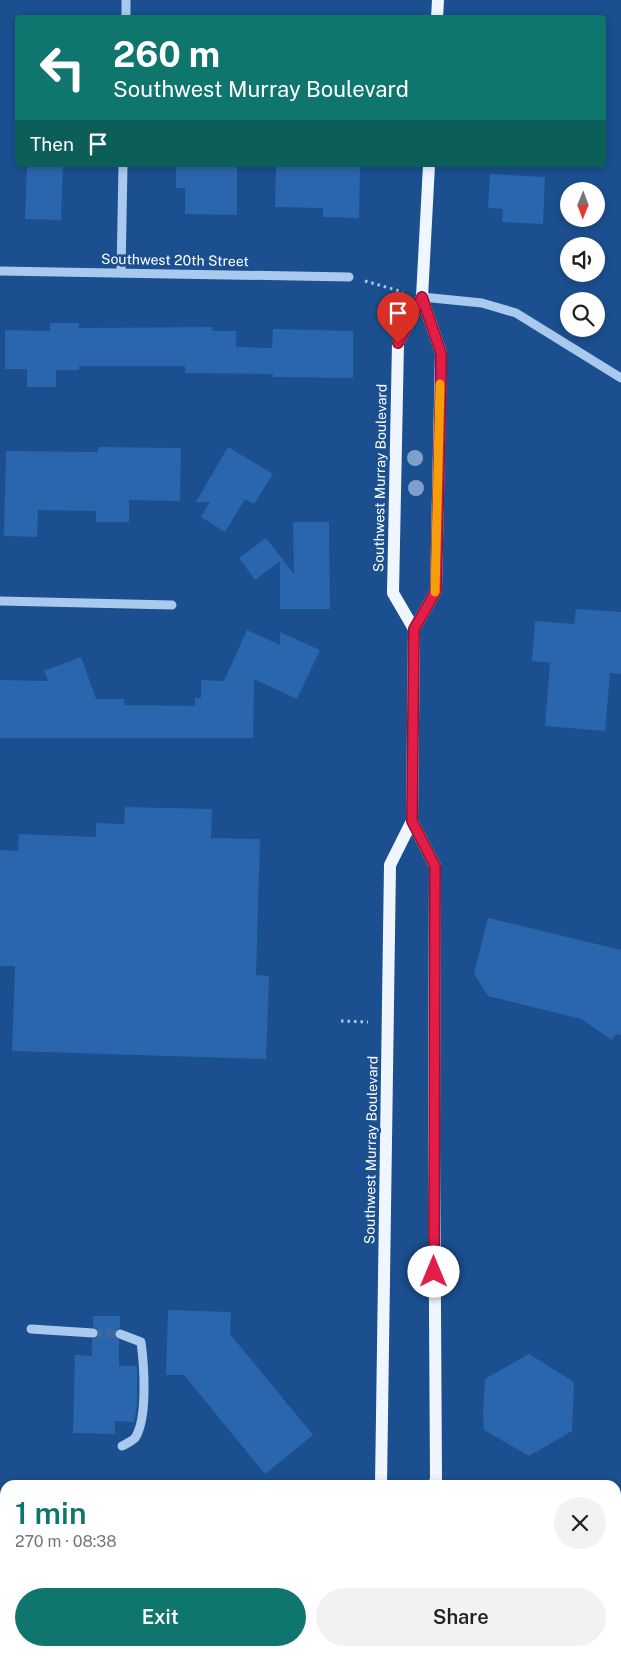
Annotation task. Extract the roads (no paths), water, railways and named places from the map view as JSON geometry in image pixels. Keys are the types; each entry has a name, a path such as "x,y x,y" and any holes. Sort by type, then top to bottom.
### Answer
{"main road":[{"path":"437,15 438,0"},
{"name":"Southwest Murray Boulevard","path":"381,1480 390,865 412,821 414,629 436,591 441,353 422,297 429,167"},
{"name":"Southwest Murray Boulevard","path":"414,629 393,594 398,343 422,297"},
{"name":"Southwest Murray Boulevard","path":"412,821 435,866 436,1480"}],"street":[{"path":"126,0 126,15"},
{"path":"121,273 123,167"},
{"name":"Southwest 20th Street","path":"0,272 349,277"},
{"path":"422,297 482,303 516,313 621,378"},
{"path":"0,601 172,605"},
{"path":"31,1329 93,1333"},
{"path":"120,1334 141,1342 144,1363 141,1421 134,1439 122,1446"}],"tunnel":[{"path":"93,1333 120,1334"}]}
